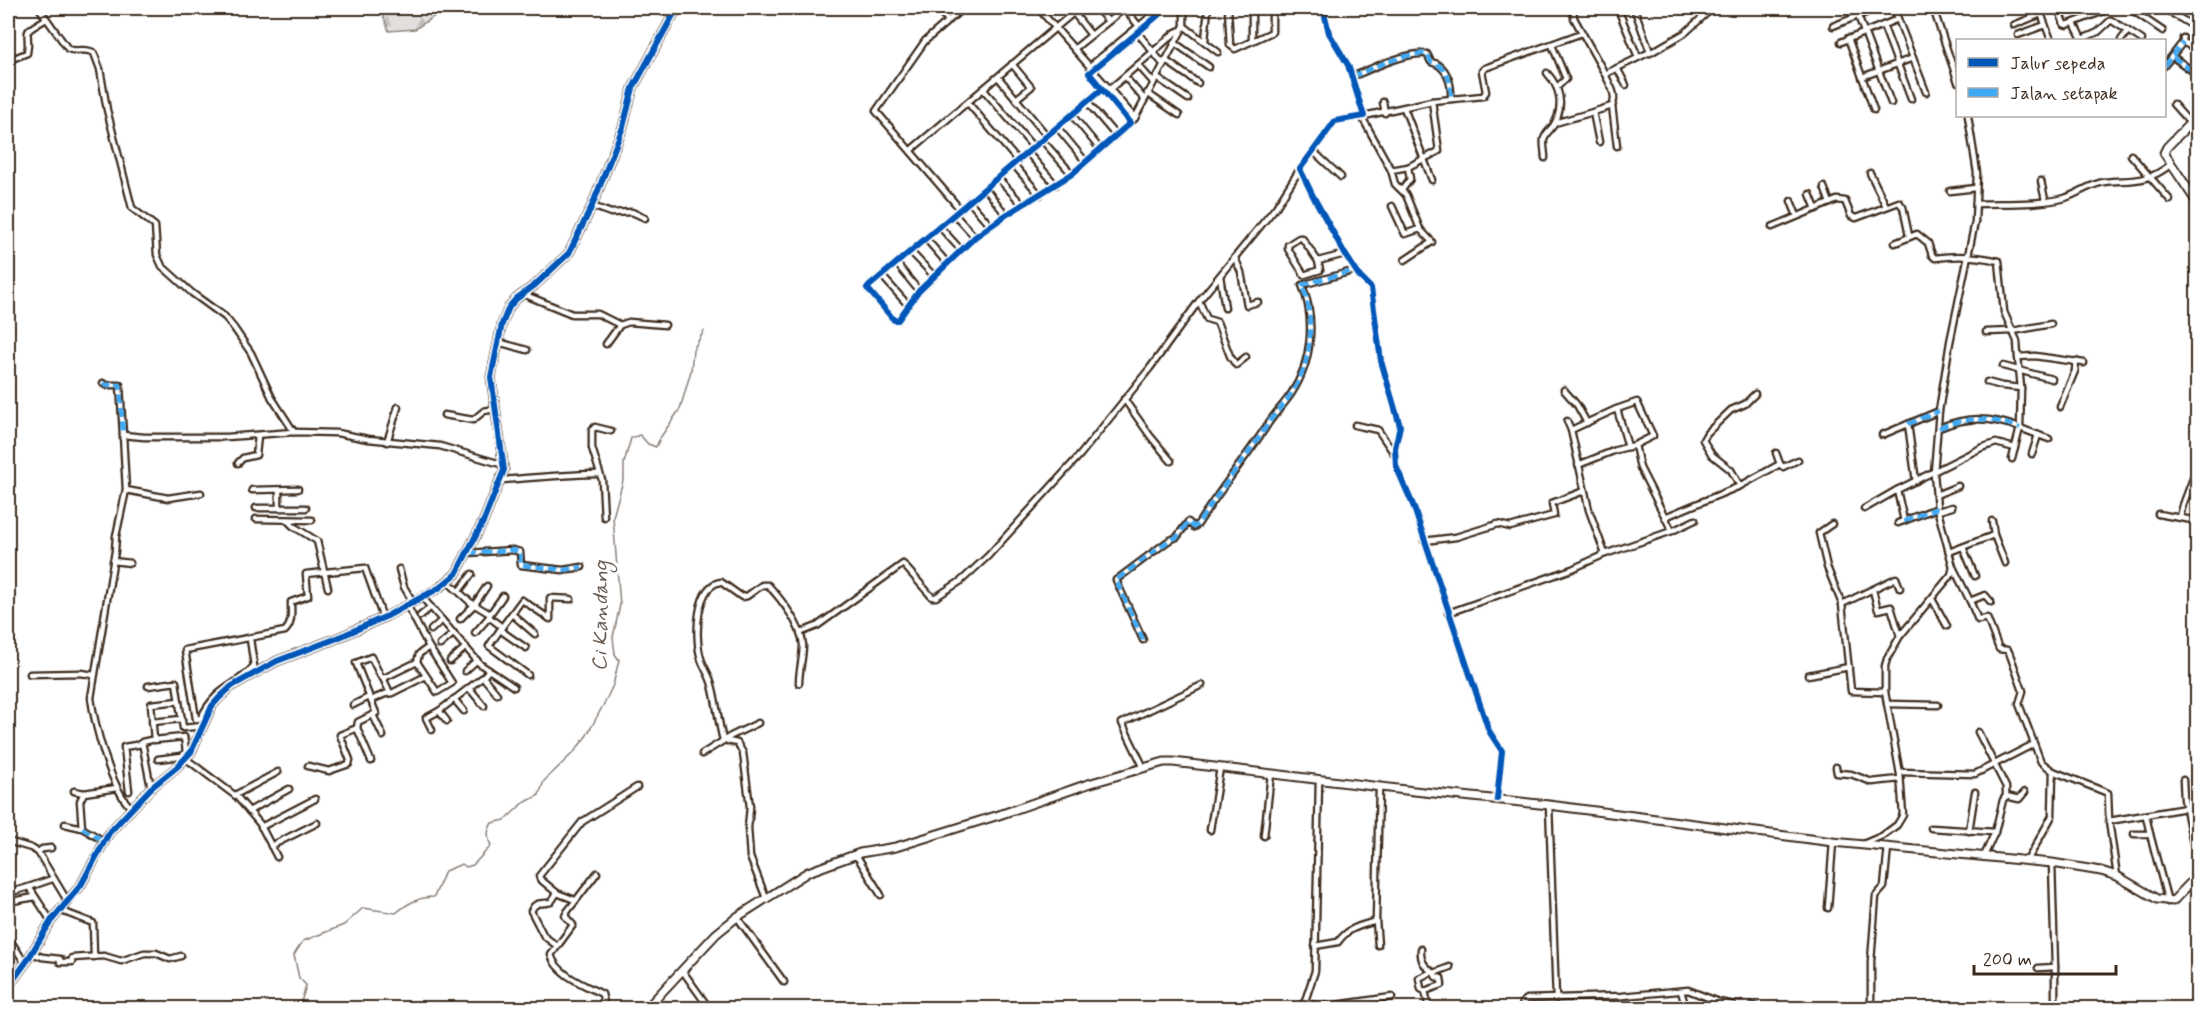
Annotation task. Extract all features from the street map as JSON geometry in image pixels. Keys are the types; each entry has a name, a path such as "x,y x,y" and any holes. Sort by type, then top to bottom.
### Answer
{"main road":[{"path":"8,987 51,921 81,885 104,841 151,788 185,758 196,744 203,721 212,706 226,692 266,666 384,618 448,582 456,574 502,480 504,465 491,377 497,342 509,307 562,261 577,238 623,127 633,88 677,8"},
{"path":"2198,114 2189,122 2164,155 2198,204"},
{"path":"646,1008 716,934 737,917 808,872 853,855 896,847 954,830 1088,784 1173,762 1549,805 1833,842 2052,863 2117,876 2151,896 2168,902 2173,901 2198,875"}],"street":[{"path":"39,8 69,50 88,49 94,53 100,69 107,110 128,197 135,212 155,226 159,260 170,273 225,317 234,328 256,362 277,407 294,432"},
{"path":"936,8 948,20"},
{"path":"960,209 876,111 925,41 962,8"},
{"path":"1038,8 1135,118"},
{"path":"911,150 1079,8"},
{"path":"1096,8 1108,21"},
{"path":"1074,49 1124,8 1139,26"},
{"path":"1130,123 1088,74 1161,8"},
{"path":"1092,68 1167,8"},
{"path":"1101,90 984,188 927,240 867,288 894,320 897,320 919,291 975,237 990,225 1072,174 1135,118 1182,28 1184,8"},
{"path":"1205,41 1208,8"},
{"path":"1228,8 1230,45 1235,49 1272,32 1272,8"},
{"path":"1252,8 1252,41"},
{"path":"1323,8 1332,42 1343,55 1352,77 1363,117 1395,184 1402,190 1420,229 1431,242 1405,260"},
{"path":"1573,8 1574,18 1615,95 1612,106 1617,146"},
{"path":"1634,8 1650,53"},
{"path":"1605,74 1650,53 1685,33 1716,8"},
{"path":"1855,8 1891,103"},
{"path":"1833,26 1878,8"},
{"path":"1894,8 1926,92"},
{"path":"1933,8 1956,76"},
{"path":"2039,8 2051,39"},
{"path":"2059,8 2064,24 2069,25 2112,8"},
{"path":"2129,8 2163,31"},
{"path":"2163,8 2198,29"},
{"path":"1073,12 1092,35"},
{"path":"1620,14 1638,57"},
{"path":"2014,25 2042,14"},
{"path":"8,58 12,59 27,53 26,33 28,29 46,19"},
{"path":"1840,42 1898,19"},
{"path":"2074,23 2082,39 2098,32 2111,20 2140,39"},
{"path":"1882,25 1911,99"},
{"path":"2018,35 2046,25"},
{"path":"1182,28 1205,41 1218,52"},
{"path":"1110,89 1182,28"},
{"path":"2122,39 2128,31"},
{"path":"1137,32 1152,52 1198,83"},
{"path":"802,632 826,620 903,564 932,597 940,596 949,590 988,556 1080,455 1199,301 1276,207 1335,121 1386,113 1432,101 1484,95 1486,92 1482,72 1485,68 1582,33"},
{"path":"1848,38 1874,110"},
{"path":"2166,64 2183,40 2192,47 2198,43"},
{"path":"1174,43 1209,67"},
{"path":"1552,45 1566,79 1557,87"},
{"path":"1352,77 1424,53 1428,55 1431,62 1438,64 1449,79 1452,88 1451,99"},
{"path":"2173,57 2198,75"},
{"path":"1862,77 1913,58"},
{"path":"1012,64 1031,87 1016,99"},
{"path":"1138,65 1154,79 1188,99"},
{"path":"1617,68 1626,85"},
{"path":"1545,158 1544,140 1547,132 1555,123 1561,101 1557,87 1547,73"},
{"path":"998,77 1047,136"},
{"path":"1125,77 1145,96 1179,115"},
{"path":"983,89 1033,147"},
{"path":"1390,170 1408,166 1439,152 1432,101"},
{"path":"1087,102 1116,136"},
{"path":"1383,102 1386,113"},
{"path":"968,103 1040,195"},
{"path":"2173,104 2189,122"},
{"path":"1555,123 1612,106"},
{"path":"2192,106 2198,114"},
{"path":"1404,108 1432,180"},
{"path":"1593,112 1599,142"},
{"path":"1072,115 1101,149"},
{"path":"1968,117 1975,153 1975,222 1950,342 1939,411 1934,473 1938,509 1953,567 1978,620 1987,618 1999,649 2009,652 2023,691 2019,704 2041,762 2053,771 2107,792 2117,876"},
{"path":"1057,127 1086,162"},
{"path":"1042,140 1072,174"},
{"path":"1313,151 1341,177"},
{"path":"1028,153 1056,185"},
{"path":"2131,155 2170,200"},
{"path":"1976,204 2065,198 2103,183 2125,183 2149,177 2160,173 2170,165"},
{"path":"1402,190 1410,179 1408,166"},
{"path":"1300,169 1345,254 1369,284 1372,293 1381,361 1400,426 1395,455 1397,468 1413,505 1490,731 1502,751 1497,799"},
{"path":"1870,173 1886,206"},
{"path":"998,178 1023,205"},
{"path":"2041,181 2045,200"},
{"path":"1824,187 1830,203"},
{"path":"984,188 1006,215"},
{"path":"1950,191 1976,188"},
{"path":"1810,194 1816,209"},
{"path":"1772,227 1838,200 1845,201 1853,218 1897,202 1902,203 1909,236"},
{"path":"969,201 990,225"},
{"path":"1791,201 1797,216"},
{"path":"592,206 611,213 632,212 645,218"},
{"path":"1392,206 1405,234 1420,229"},
{"path":"955,214 975,237"},
{"path":"940,227 961,250"},
{"path":"1896,243 1917,234 1928,243 1935,258 1967,257 1999,261 2004,312 2017,341 2020,369 2020,428 2012,459"},
{"path":"1302,238 1318,261 1320,270 1304,274 1287,245 1302,238"},
{"path":"927,240 947,263"},
{"path":"911,252 934,276"},
{"path":"1318,261 1345,254"},
{"path":"1235,258 1247,305 1258,302"},
{"path":"897,264 919,291"},
{"path":"1143,640 1116,580 1163,544 1177,537 1188,522 1194,527 1198,524 1291,393 1305,362 1311,323 1308,300 1302,285 1356,270"},
{"path":"882,276 908,305"},
{"path":"1220,276 1225,308"},
{"path":"523,294 572,314 598,314 620,325"},
{"path":"1199,301 1207,320 1217,322 1230,356 1236,365 1246,357"},
{"path":"606,344 620,325 629,322 666,325"},
{"path":"1986,332 2013,331 2051,324"},
{"path":"497,342 527,350"},
{"path":"2018,357 2034,356 2084,363"},
{"path":"2060,407 2075,371 2076,361"},
{"path":"2003,366 2052,379"},
{"path":"1987,382 2021,388"},
{"path":"103,383 120,386 126,490 116,536 91,698 109,770 117,788 132,809"},
{"path":"1564,390 1577,405 1587,423"},
{"path":"1740,486 1731,470 1712,455 1704,440 1707,433 1731,410 1745,404 1755,394"},
{"path":"1124,399 1171,461"},
{"path":"1571,430 1634,402 1639,403 1653,436 1635,446 1578,465"},
{"path":"387,442 398,407"},
{"path":"444,415 474,420 484,411 495,409"},
{"path":"1617,409 1628,447"},
{"path":"1882,435 1939,411"},
{"path":"1939,428 1962,420 1978,418 1998,421 2049,438"},
{"path":"1567,421 1584,491 1605,554"},
{"path":"1355,424 1378,430 1395,455"},
{"path":"1908,424 1916,481"},
{"path":"604,517 602,480 591,444 592,430 595,427 611,430"},
{"path":"123,435 144,437 258,436 294,432 351,434 387,442 440,446 504,465"},
{"path":"2032,454 2038,435"},
{"path":"238,462 243,458 256,455 258,436"},
{"path":"1864,509 1897,490 1992,444 2001,443 2015,448"},
{"path":"1635,446 1640,468 1672,531"},
{"path":"1776,453 1780,464 1784,467 1798,460"},
{"path":"1665,517 1740,486 1780,464"},
{"path":"2180,518 2197,466"},
{"path":"502,480 569,476 582,473 599,474"},
{"path":"1936,495 1958,486"},
{"path":"252,490 298,489"},
{"path":"126,490 168,498 201,493"},
{"path":"277,520 279,490"},
{"path":"1897,490 1904,521"},
{"path":"1425,542 1456,537 1498,524 1510,527 1550,516 1554,514 1552,503 1584,491"},
{"path":"1898,523 1938,509 1952,507"},
{"path":"256,508 306,508"},
{"path":"2158,514 2198,521"},
{"path":"256,519 312,520"},
{"path":"287,520 317,541 328,588"},
{"path":"1448,613 1572,569 1695,520"},
{"path":"1992,521 2005,562"},
{"path":"1832,524 1819,533 1829,574 1842,604 1852,693 1885,692"},
{"path":"1949,552 1995,535"},
{"path":"1963,548 1975,576"},
{"path":"468,553 513,550 520,552 519,563 524,565 563,570 582,567"},
{"path":"113,561 130,563"},
{"path":"1860,844 1882,836 1901,821 1904,808 1900,772 1885,692 1885,666 1900,636 1932,599 1950,575 1953,567"},
{"path":"203,721 195,719 185,650 285,631 290,627 291,602 308,596 306,574 365,568 384,618"},
{"path":"399,569 410,603 429,647 452,683 437,692 417,662 419,654 429,647"},
{"path":"459,591 472,573"},
{"path":"1842,604 1896,578 1900,588"},
{"path":"448,582 470,602 490,615 501,628 526,648"},
{"path":"723,740 712,684 700,655 697,634 701,606 712,586 721,582 745,597 762,585 768,585 802,632 803,646 799,683"},
{"path":"460,619 475,604 487,586"},
{"path":"1873,590 1878,610 1891,607 1900,636"},
{"path":"1970,601 1985,595 1991,602"},
{"path":"475,633 503,596"},
{"path":"422,597 477,660 514,687"},
{"path":"528,675 489,646 522,600 550,619 550,598 571,599"},
{"path":"1932,599 1947,626"},
{"path":"420,616 431,608"},
{"path":"512,614 535,634"},
{"path":"431,630 442,620"},
{"path":"440,645 454,633"},
{"path":"183,728 203,721 215,696 248,673 254,666 250,639"},
{"path":"450,661 466,647"},
{"path":"371,761 357,728 358,722 373,715 376,710 356,663 371,657 390,693"},
{"path":"465,671 477,660"},
{"path":"383,678 417,662"},
{"path":"1808,675 1849,667"},
{"path":"432,730 426,718 439,711 489,670"},
{"path":"30,674 94,675"},
{"path":"352,705 390,693 426,676"},
{"path":"483,677 497,694"},
{"path":"148,686 176,682 182,719 186,752 182,756 158,759"},
{"path":"1144,768 1122,723 1202,685"},
{"path":"469,688 484,706"},
{"path":"454,699 464,711"},
{"path":"179,701 151,704 154,741 184,737"},
{"path":"1887,704 1938,705"},
{"path":"439,711 447,721"},
{"path":"373,715 383,736"},
{"path":"152,723 182,719"},
{"path":"702,754 723,740 758,723"},
{"path":"308,766 329,771 349,764 350,760 340,736 357,728"},
{"path":"1978,732 2006,787 2006,796 1995,832 1984,856"},
{"path":"129,791 124,747 151,740"},
{"path":"723,740 738,743 743,753 750,807 748,828 750,857 766,898"},
{"path":"142,744 151,788"},
{"path":"1900,772 1975,774 2034,744"},
{"path":"185,758 235,795 249,810 277,857"},
{"path":"1836,767 1837,773 1851,774 1872,782 1900,779"},
{"path":"1210,830 1220,768"},
{"path":"2027,861 2052,816 2053,771"},
{"path":"235,795 278,772"},
{"path":"1264,836 1271,774"},
{"path":"1319,779 1315,971 1302,1005 1319,1006 1392,997"},
{"path":"2183,780 2198,868"},
{"path":"574,900 557,893 539,876 582,822 637,787"},
{"path":"1378,945 1376,921 1379,787"},
{"path":"74,790 84,793 117,788"},
{"path":"249,810 289,789"},
{"path":"1969,831 1975,792"},
{"path":"2006,796 2019,799 2025,792"},
{"path":"82,828 80,801 84,793"},
{"path":"261,827 315,799"},
{"path":"1549,805 1556,999"},
{"path":"2109,821 2186,808"},
{"path":"2146,816 2168,902"},
{"path":"271,846 317,823"},
{"path":"65,824 82,828 104,841"},
{"path":"1932,828 1995,832"},
{"path":"2134,834 2150,834"},
{"path":"8,841 38,852 68,903"},
{"path":"1828,908 1833,842"},
{"path":"1871,1008 1871,961 1876,896 1877,892 1884,888 1888,847"},
{"path":"38,852 51,848"},
{"path":"853,855 858,858 881,895"},
{"path":"2052,863 2055,1008"},
{"path":"597,873 574,900 565,916 573,925 551,955 553,961 572,979 602,994 604,998 602,1008"},
{"path":"8,892 52,879"},
{"path":"29,887 51,921"},
{"path":"557,893 550,903 539,902 531,911 544,936 557,946"},
{"path":"13,901 35,897"},
{"path":"59,910 93,923 94,957"},
{"path":"737,917 784,982"},
{"path":"1315,946 1338,942 1344,934 1357,925 1376,921"},
{"path":"8,937 25,963"},
{"path":"1420,949 1425,975"},
{"path":"32,953 60,959 60,962 72,962 72,958 104,956 122,961 144,953 156,953 170,959 181,956"},
{"path":"1424,966 1436,977 1441,978 1442,985 1425,991"},
{"path":"1429,1008 1419,978 1450,967"},
{"path":"2038,968 2055,967"},
{"path":"682,970 709,1008"},
{"path":"1681,990 1686,1008"},
{"path":"1522,1008 1526,1000 1681,990 1688,990 1719,1002 1760,1008"}],"green space":[{"path":"380,8 447,8 415,29 389,31"}],"waterway":[{"name":"Ci Kandang","path":"295,1008 302,999 306,985 299,978 294,955 303,941 344,925 363,908 396,913 414,901 434,897 445,871 462,864 466,867 473,865 491,846 488,834 492,823 505,820 522,804 539,795 544,781 575,751 587,735 613,685 619,660 615,654 613,637 620,605 613,517 624,477 624,463 631,438 640,435 648,444 656,447 680,409 691,371 693,350 704,331"},
{"name":"Ci Kandang","path":"234,1008 246,1008"}],"marked path":[{"path":"2166,63 2183,42"},
{"path":"1352,77 1400,58 1427,54 1431,62 1445,71 1451,87 1451,99"},
{"path":"2173,57 2198,75"},
{"path":"1143,640 1116,580 1168,541 1177,537 1188,522 1194,527 1198,524 1291,394 1304,369 1310,341 1309,312 1302,285 1356,270"},
{"path":"103,383 120,385 123,435"},
{"path":"1908,424 1939,411"},
{"path":"1939,428 1960,421 1980,419 2020,428"},
{"path":"1904,521 1937,508"},
{"path":"468,553 513,550 520,552 521,565 563,570 582,567"},
{"path":"82,828 104,841"}],"cycle path":[{"path":"8,987 51,921 81,885 109,833 151,788 191,752 212,706 232,686 277,661 387,616 439,588 456,574 484,520 504,470 491,377 502,324 509,307 516,299 535,285 569,253 592,206 623,127 633,88 677,8"},
{"path":"1101,90 867,288 894,320 898,320 919,291 975,237 1072,174 1130,123 1089,73 1167,8"},
{"path":"1323,8 1329,33 1348,65 1364,116 1335,121 1300,169 1345,254 1360,277 1371,288 1381,361 1400,426 1395,448 1396,466 1413,505 1489,731 1502,751 1497,799"}]}
